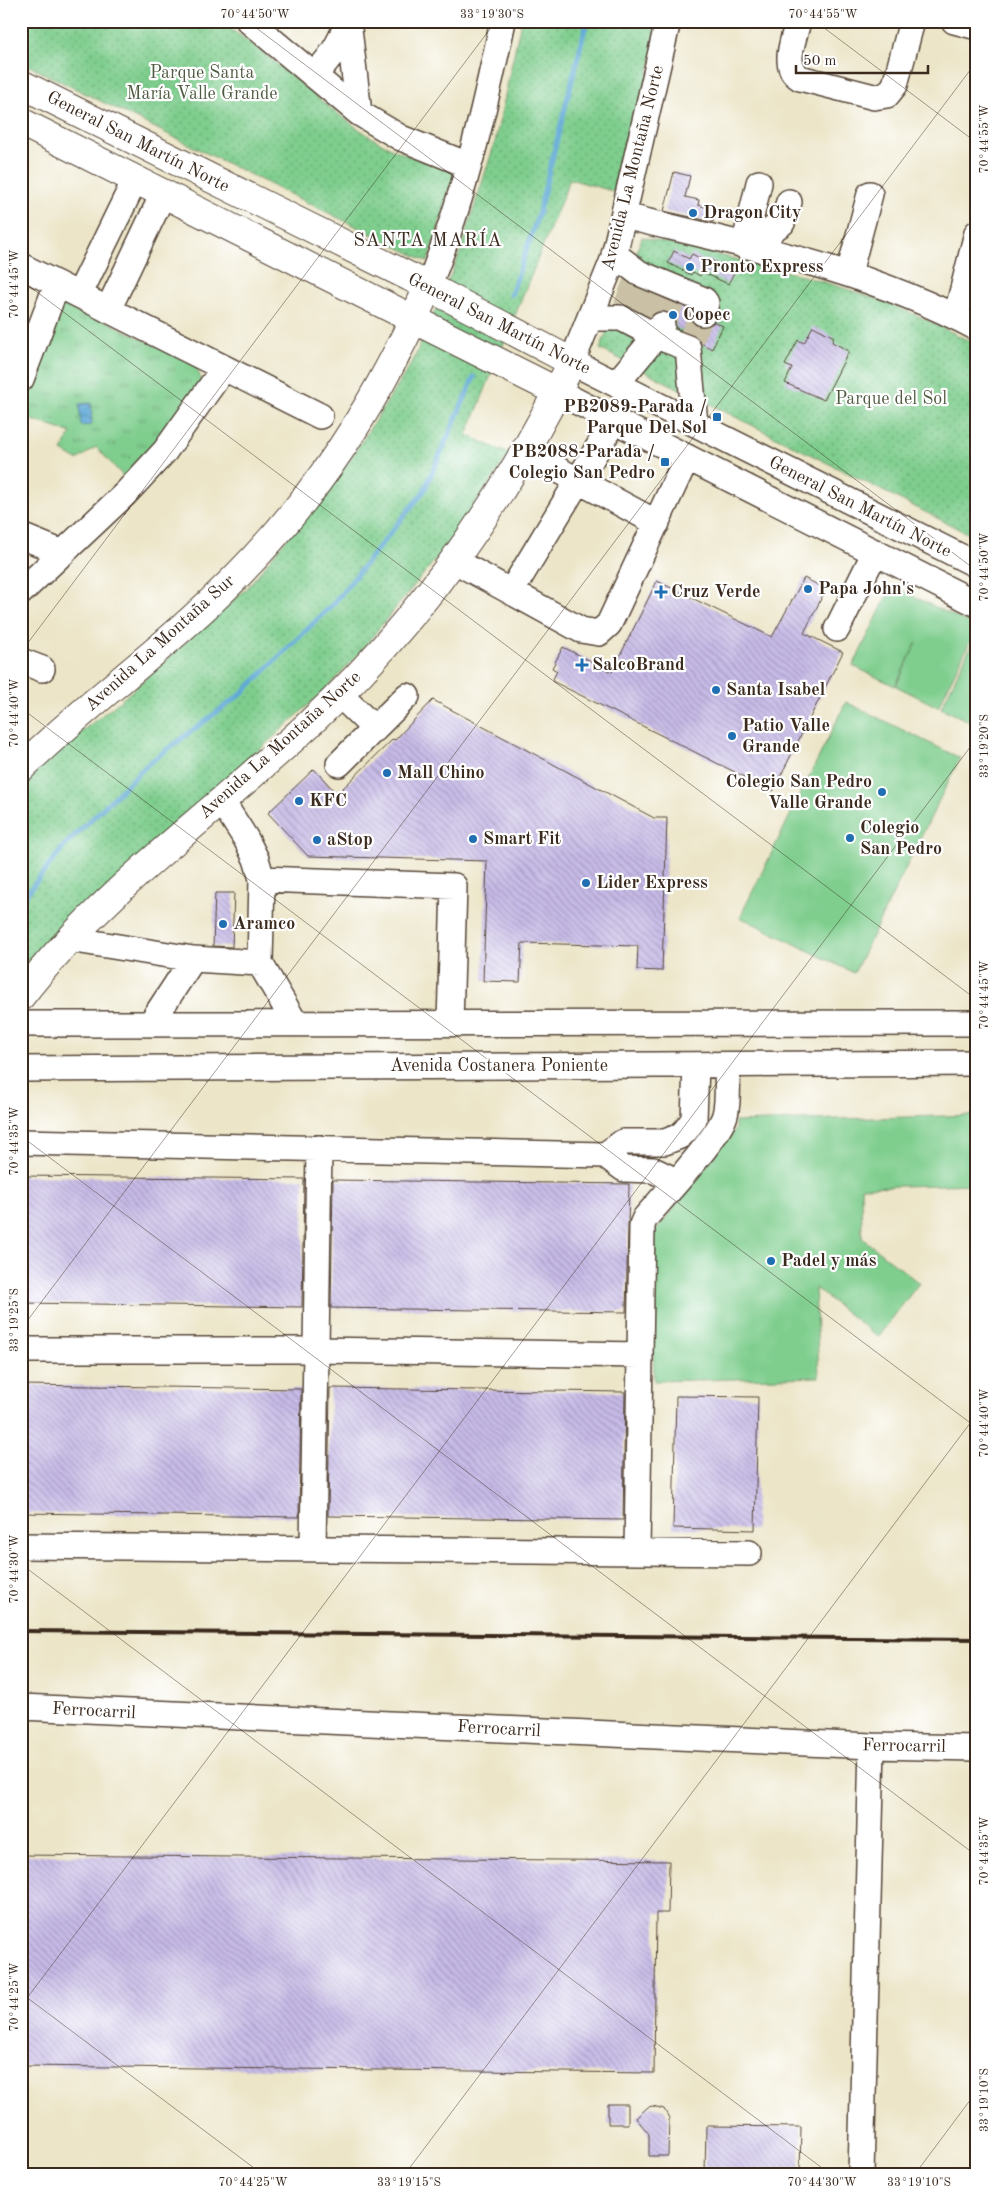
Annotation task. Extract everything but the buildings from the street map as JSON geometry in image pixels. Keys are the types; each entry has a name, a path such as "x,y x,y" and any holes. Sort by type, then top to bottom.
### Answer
{"main road":[{"name":"General San Martín Norte","path":"21,84 428,287 572,362"},
{"name":"General San Martín Norte","path":"21,122 558,392"},
{"name":"Avenida La Montaña Sur","path":"21,768 57,734 192,619 258,553 303,504 366,411 414,319 428,287"},
{"name":"Avenida La Montaña Norte","path":"21,996 69,939 126,882 307,726 340,695 401,629 455,561 492,506 525,452 572,362"}],"street":[{"path":"249,21 359,113 401,138 468,166"},
{"name":"Avenida La Montaña Sur","path":"428,287 468,166 483,111 503,21"},
{"name":"Avenida La Montaña Norte","path":"572,362 591,318 614,254 668,21"},
{"path":"798,21 788,63 792,73 800,78 874,97 886,95 895,85 912,21"},
{"path":"954,21 977,27"},
{"path":"313,75 328,61 338,46 348,22"},
{"path":"348,22 359,113"},
{"path":"79,296 135,180"},
{"path":"754,248 759,183"},
{"path":"108,310 163,194"},
{"path":"849,273 870,194"},
{"path":"754,248 770,231 782,223 789,202"},
{"path":"624,216 849,273 966,323 977,233"},
{"path":"614,254 669,292"},
{"path":"21,266 320,416"},
{"path":"21,379 57,284"},
{"path":"591,318 657,329"},
{"path":"616,384 657,329"},
{"path":"657,329 695,424"},
{"name":"General San Martín Norte","path":"572,362 977,565"},
{"path":"21,592 126,493 165,451 224,368"},
{"name":"General San Martín Norte","path":"558,392 977,604"},
{"path":"511,592 614,421"},
{"path":"525,452 657,523"},
{"path":"455,561 581,630 599,633 609,624 687,457"},
{"path":"21,536 63,553"},
{"path":"837,629 875,552"},
{"path":"340,695 375,729"},
{"path":"339,764 407,696"},
{"path":"220,800 246,839 256,860 262,879 260,963 295,1023"},
{"path":"262,879 454,886 450,1023"},
{"path":"69,939 193,959 260,963"},
{"path":"151,1023 193,959"},
{"path":"21,1024 977,1023"},
{"name":"Avenida Costanera Poniente","path":"21,1069 977,1063"},
{"path":"605,1155 623,1142 665,1142 680,1136 694,1119 696,1065"},
{"path":"637,1552 642,1225 645,1218 716,1131 724,1116 727,1065"},
{"path":"21,1142 605,1155 624,1169 653,1170 676,1181"},
{"path":"313,1549 319,1148"},
{"path":"21,1350 316,1350 640,1355"},
{"path":"21,1546 749,1553"},
{"name":"Ferrocarril","path":"21,1707 872,1746 977,1748"},
{"path":"861,2174 872,1746"}],"green space":[{"name":"Parque Santa María Valle Grande","path":"21,21 218,21 239,34 334,111 374,139 403,154 455,173 428,262 21,62"},
{"path":"521,21 661,21 619,193 570,179 467,435 509,454 449,543 358,654 328,687 183,820 21,993 21,779 119,702 247,588 350,460 413,361 458,258 495,142"},
{"name":"Parque del Sol","path":"642,237 758,264 845,288 900,308 977,345 977,538 600,349"},
{"path":"70,303 196,366 205,389 126,479 96,447 77,460 62,451 71,433 21,416 21,398 56,305"},
{"path":"892,586 977,627 938,707 896,686 917,642 895,686 853,666"},
{"path":"977,633 977,725 941,708"},
{"name":"Colegio San Pedro","path":"846,702 960,758 854,973 740,917"},
{"name":"Padel y más","path":"977,1115 977,1184 861,1187 862,1238 919,1283 878,1337 815,1288 819,1377 654,1381 650,1238 735,1129 735,1122"}],"water":[{"path":"91,403 92,425 81,426 79,404"}],"waterway":[{"path":"511,295 538,215 587,21"},
{"path":"21,901 65,845 149,763 241,694 334,603 424,491 474,377"}],"tunnel":[{"path":"626,307 636,281"},
{"path":"642,315 653,290"},
{"path":"662,325 673,299"},
{"path":"691,339 703,313"}],"railway":[{"path":"21,1631 977,1639"}],"place":[{"name":"Dragon City","path":"693,213"},
{"name":"Pronto Express","path":"690,267"},
{"name":"Copec","path":"673,315"},
{"name":"PB2089-Parada / Parque Del Sol","path":"717,417"},
{"name":"PB2088-Parada / Colegio San Pedro","path":"665,462"},
{"name":"Papa John's","path":"808,589"},
{"name":"Cruz Verde","path":"661,592"},
{"name":"SalcoBrand","path":"582,665"},
{"name":"Santa Isabel","path":"716,690"},
{"name":"Patio Valle Grande","path":"732,736"},
{"name":"Mall Chino","path":"387,773"},
{"name":"Colegio San Pedro Valle Grande","path":"882,792"},
{"name":"KFC","path":"299,801"},
{"name":"Colegio San Pedro","path":"850,838"},
{"name":"Smart Fit","path":"473,839"},
{"name":"aStop","path":"317,840"},
{"name":"Lider Express","path":"586,883"},
{"name":"Aramco","path":"223,924"},
{"name":"Padel y más","path":"771,1261"}],"district":[{"name":"SANTA MARÍA","path":"428,241"}]}
